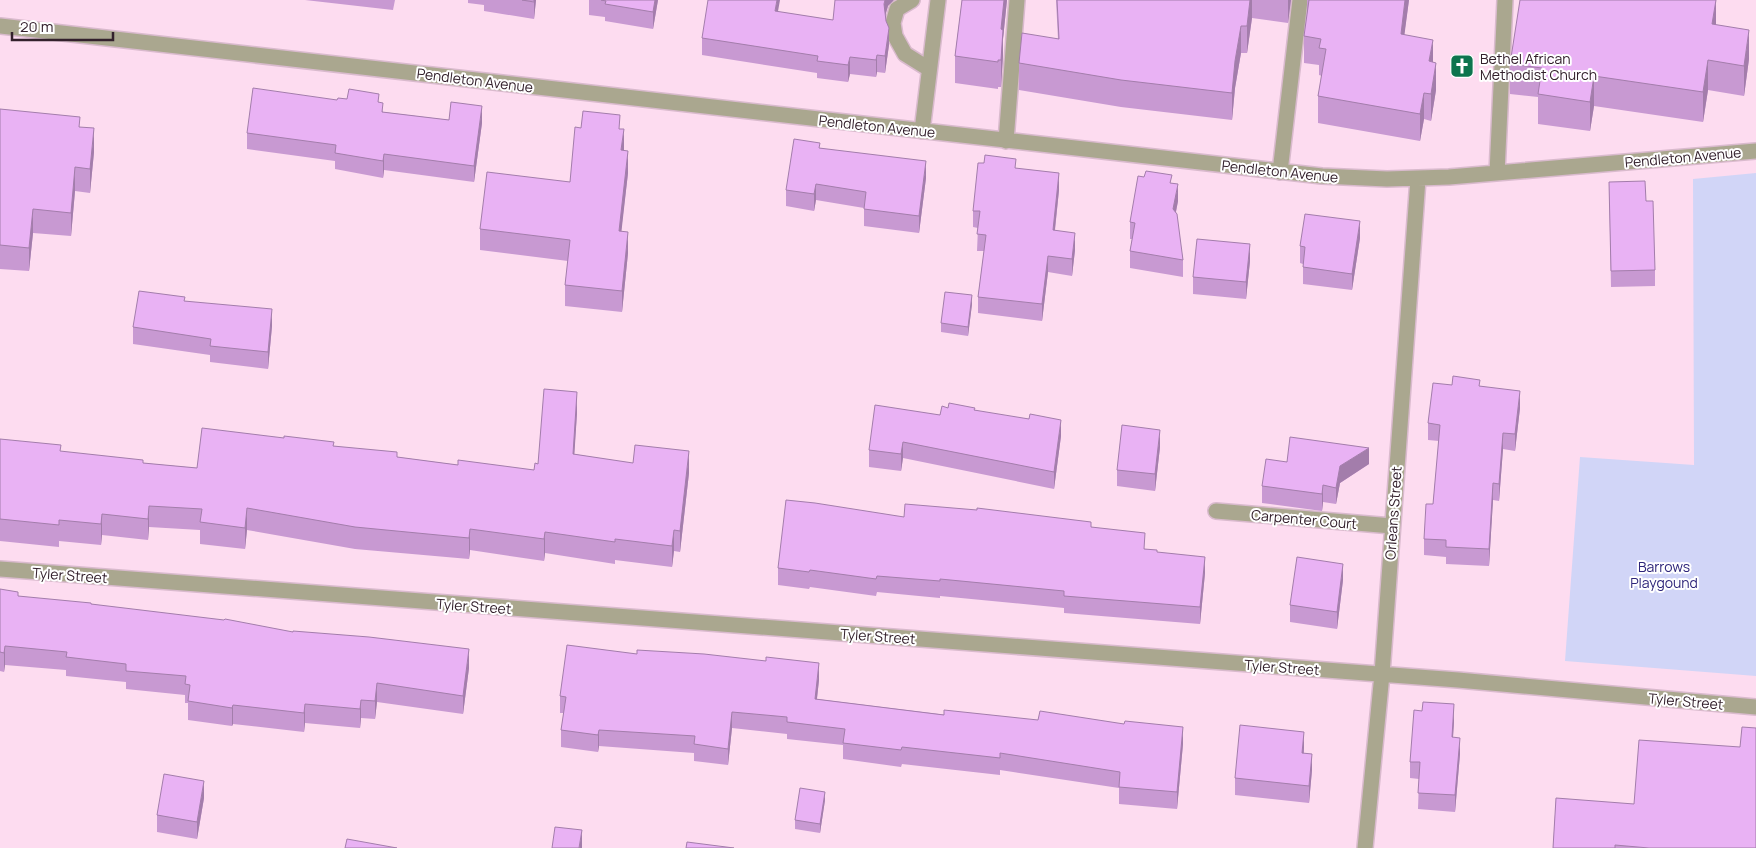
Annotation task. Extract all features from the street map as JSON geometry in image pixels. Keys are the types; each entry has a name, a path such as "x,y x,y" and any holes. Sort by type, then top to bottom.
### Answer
{"street":[{"path":"912,0 897,9 893,23 895,36 905,54 929,68"},
{"path":"922,131 938,0"},
{"path":"1006,140 1017,0"},
{"path":"1280,172 1300,0"},
{"path":"1497,173 1505,0"},
{"name":"Pendleton Avenue","path":"0,26 1280,172 1355,178 1418,179 1756,151"},
{"name":"Orleans Street","path":"1365,848 1382,674 1418,179"},
{"name":"Carpenter Court","path":"1216,511 1392,526"},
{"name":"Tyler Street","path":"0,570 1382,674 1756,707"}],"green space":[{"name":"Barrows Playgound","path":"1756,173 1756,676 1565,661 1580,457 1694,465 1693,179"}],"building":[{"path":"601,0 655,0 653,12 605,4 606,1"},
{"path":"708,0 777,0 775,11 833,20 835,0 885,0 886,21 889,28 885,56 877,55 876,60 850,57 848,65 817,61 818,56 702,38"},
{"path":"962,0 1004,0 1001,29 1003,30 1001,60 998,60 998,62 955,56"},
{"path":"1057,0 1250,0 1247,26 1241,26 1232,93 1121,80 1019,63 1022,33 1059,39"},
{"path":"1309,0 1405,0 1401,34 1433,40 1429,61 1436,63 1431,94 1424,93 1420,114 1318,96 1326,49 1319,48 1321,39 1304,36"},
{"path":"1520,0 1716,0 1712,24 1749,30 1744,66 1708,60 1703,92 1594,76 1590,102 1538,94 1542,68 1510,64"},
{"path":"253,88 337,100 338,98 347,99 349,89 379,94 378,102 383,103 382,112 449,120 451,102 482,106 474,166 384,154 383,161 335,153 336,145 247,133"},
{"path":"0,109 80,117 79,127 94,128 90,169 75,167 71,213 33,209 29,248 0,245"},
{"path":"583,111 620,115 619,129 624,129 621,150 628,151 619,231 628,232 622,291 565,285 570,240 480,229 487,172 570,182 575,127 581,128"},
{"path":"794,139 820,143 819,148 926,161 919,216 864,209 866,192 816,184 814,194 786,190"},
{"path":"985,155 1016,159 1015,168 1059,173 1053,230 1075,233 1072,259 1048,256 1042,304 978,297 986,235 977,234 980,211 973,211 978,163 984,163"},
{"path":"1146,171 1172,175 1170,183 1178,184 1173,209 1177,214 1183,260 1130,251 1135,223 1130,222 1138,176 1144,177"},
{"path":"1645,181 1646,201 1653,201 1655,270 1611,271 1609,182"},
{"path":"1305,214 1360,221 1352,274 1303,267 1305,247 1300,246"},
{"path":"1197,239 1250,244 1246,282 1193,277"},
{"path":"139,291 185,297 184,301 272,309 268,352 210,346 211,339 133,327"},
{"path":"945,292 972,295 968,327 941,323"},
{"path":"1453,376 1480,380 1479,386 1520,391 1515,434 1503,433 1499,484 1493,483 1489,549 1446,547 1446,540 1424,539 1426,504 1433,504 1440,425 1428,423 1433,383 1452,385"},
{"path":"544,389 577,392 573,454 633,463 635,445 689,451 680,531 674,530 672,546 615,539 615,542 545,532 544,539 470,529 469,538 355,527 247,508 245,528 200,522 202,509 149,506 148,519 102,514 101,524 59,520 59,525 0,519 0,439 61,445 60,451 143,460 143,463 197,468 202,428 334,442 333,446 397,452 397,457 458,465 458,460 534,470 535,463 538,464"},
{"path":"949,403 975,408 974,410 1029,419 1030,414 1061,420 1054,472 903,442 901,454 869,450 875,405 940,415 942,406 948,408"},
{"path":"1122,425 1160,430 1155,474 1117,470"},
{"path":"1290,437 1369,448 1340,466 1336,488 1323,485 1322,494 1262,486 1266,459 1287,462"},
{"path":"786,500 904,517 905,504 977,510 977,508 1091,522 1091,527 1145,533 1144,549 1205,557 1200,607 1064,596 1064,591 940,579 940,581 877,576 876,579 810,570 809,572 778,568"},
{"path":"1297,557 1343,564 1337,612 1290,605"},
{"path":"0,589 18,592 18,596 225,619 293,632 369,637 469,649 463,696 377,683 375,701 361,700 360,709 305,704 304,713 233,705 232,708 188,701 190,685 185,684 186,676 126,671 126,664 66,657 67,652 5,646 4,653 0,652"},
{"path":"567,645 637,654 637,650 704,654 766,661 766,657 819,663 815,699 944,715 944,710 1038,720 1040,711 1124,724 1125,721 1183,727 1177,792 1119,787 1120,772 1000,753 1000,758 902,747 901,750 843,743 845,729 787,722 787,717 732,712 728,749 694,744 695,736 599,730 598,735 561,730 566,697 560,696"},
{"path":"1423,702 1454,704 1452,737 1460,738 1455,795 1418,793 1420,762 1410,762 1414,710 1422,711"},
{"path":"1240,725 1304,732 1302,753 1312,754 1309,786 1235,778"},
{"path":"1742,727 1756,728 1756,848 1649,848 1615,845 1615,848 1553,848 1556,798 1634,804 1639,740 1740,747"},
{"path":"164,774 204,781 197,822 157,815"},
{"path":"800,788 825,792 820,824 795,820"},
{"path":"555,827 582,830 579,848 552,848"},
{"path":"347,839 397,848 345,848"},
{"path":"687,842 734,848 686,848"}],"place":[{"name":"Bethel African Methodist Church","path":"1462,66"}]}
